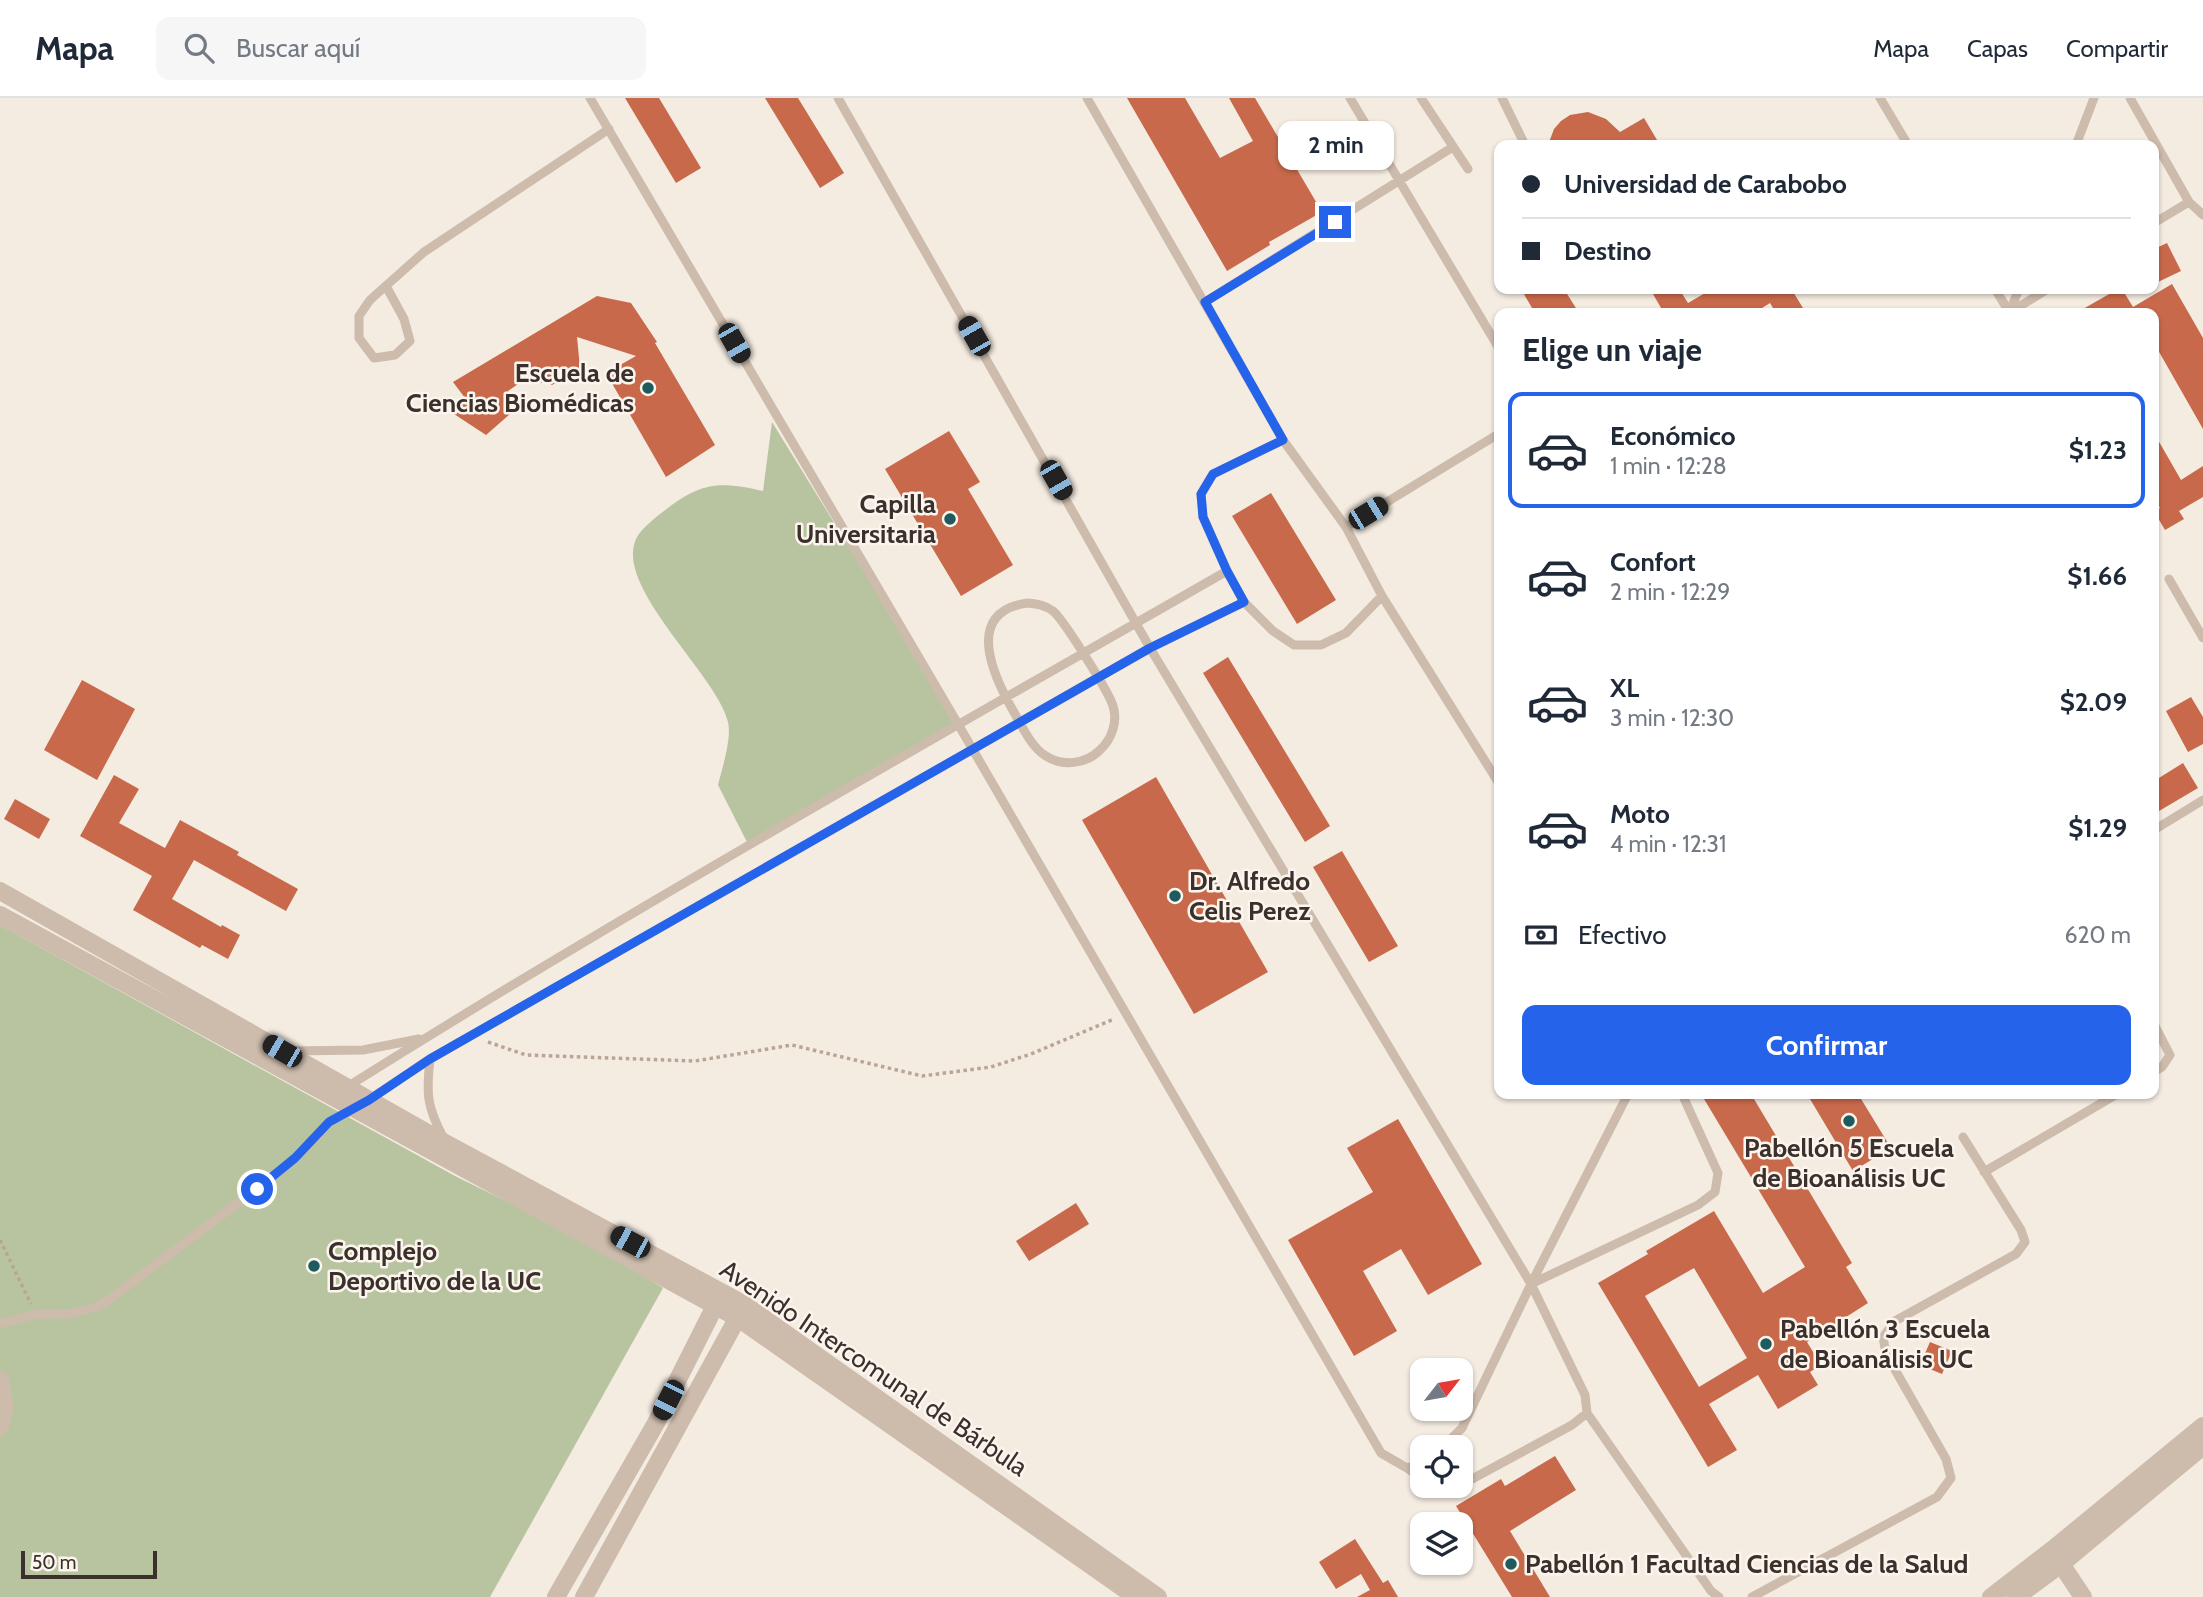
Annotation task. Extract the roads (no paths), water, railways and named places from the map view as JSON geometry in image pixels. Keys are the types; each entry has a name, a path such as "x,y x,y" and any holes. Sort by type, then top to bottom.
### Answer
{"street":[{"name":"Avenido Intercomunal de Bárbula","path":"0,891 282,1051 340,1093 353,1110 741,1311 1158,1597"},
{"name":"Avenido Intercomunal de Bárbula","path":"0,915 340,1093 369,1100 718,1299"},
{"path":"556,1597 656,1423 718,1299"},
{"name":"Avenido Intercomunal de Bárbula","path":"741,1311 1136,1597"},
{"path":"584,1597 741,1311"},
{"path":"0,1380 5,1407 0,1426"},
{"path":"1991,1597 2203,1426"},
{"path":"2016,1597 2203,1446"},
{"path":"2061,1563 2083,1597"}],"lane":[{"path":"590,98 958,724 1381,1453 1410,1470"},
{"path":"838,98 1150,648 1531,1284 1585,1395 1587,1413 1711,1591 1719,1597"},
{"path":"1087,98 1283,440 1346,527 1382,596 1494,775"},
{"path":"1350,98 1494,340"},
{"path":"1421,98 1468,169"},
{"path":"1502,98 1523,140"},
{"path":"1880,98 1905,140"},
{"path":"2078,140 2094,98"},
{"path":"2130,98 2154,140"},
{"path":"386,286 404,319 410,341 395,355 374,358 359,338 359,316 370,300 424,252 608,129"},
{"path":"1205,302 1453,147"},
{"path":"2159,149 2189,202 2203,215"},
{"path":"2159,220 2189,202"},
{"path":"2018,308 2040,294"},
{"path":"1346,527 1494,437"},
{"path":"1283,440 1213,474 1201,494 1203,517 1244,602 1273,631 1294,645 1321,645 1346,633 1382,596"},
{"path":"0,1324 36,1314 70,1314 107,1301 276,1174 317,1137 329,1122 340,1093 428,1037 958,724 1227,571"},
{"path":"2169,579 2203,638"},
{"path":"329,1122 353,1110 430,1059 1019,722 1150,648 1244,602"},
{"path":"1028,603 1038,604 1055,612 1082,653 1113,705 1114,724 1108,741 1094,755 1076,762 1055,761 1037,750 1019,722 1005,697 988,654 987,643 993,623 1009,608 1028,603"},
{"path":"2159,827 2203,800"},
{"path":"2159,1034 2170,1055 2159,1069"},
{"path":"282,1051 363,1050 428,1037"},
{"path":"430,1059 426,1091 435,1121 447,1144"},
{"path":"1455,1435 1462,1428 1531,1284 1625,1099"},
{"path":"1531,1284 1698,1205 1714,1192 1717,1173 1684,1099"},
{"path":"1984,1172 2108,1099"},
{"path":"1752,1597 1937,1497 1951,1478 1946,1459 1886,1354 1883,1337 1895,1321 2016,1254 2025,1242 2021,1230 1963,1138"},
{"path":"1473,1478 1587,1413"}],"place":[{"name":"Escuela de Ciencias Biomédicas","path":"648,388"},
{"name":"Capilla Universitaria","path":"950,519"},
{"name":"Dr. Alfredo Celis Perez","path":"1175,896"},
{"name":"Pabellón 5 Escuela de Bioanálisis UC","path":"1849,1121"},
{"name":"Complejo Deportivo de la UC","path":"314,1266"},
{"name":"Pabellón 3 Escuela de Bioanálisis UC","path":"1766,1344"},
{"name":"Pabellón 1 Facultad Ciencias de la Salud","path":"1511,1564"}]}
